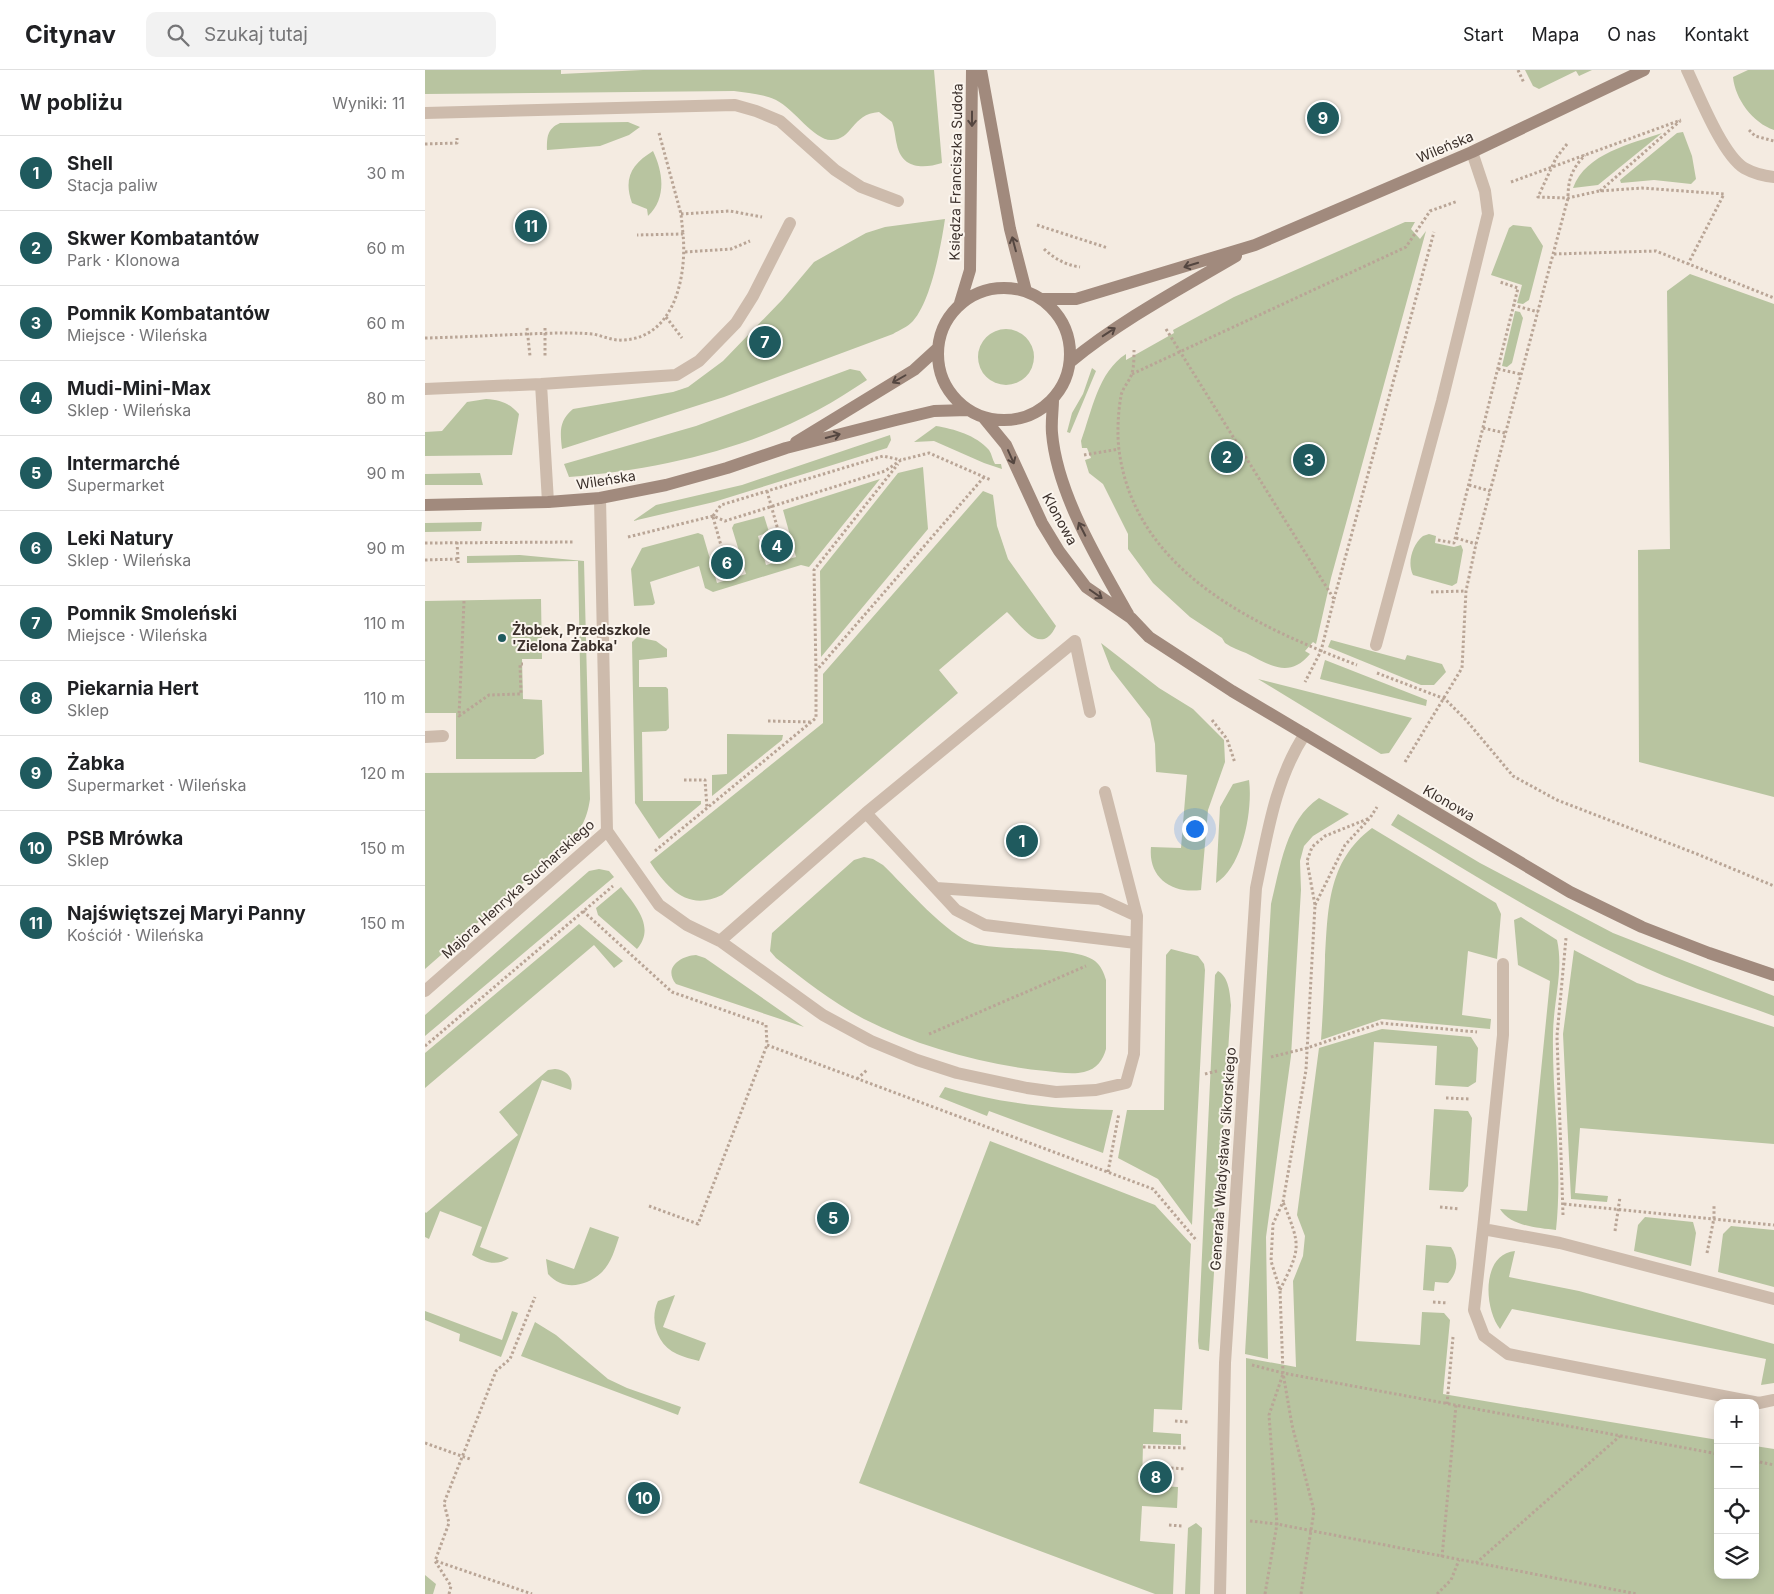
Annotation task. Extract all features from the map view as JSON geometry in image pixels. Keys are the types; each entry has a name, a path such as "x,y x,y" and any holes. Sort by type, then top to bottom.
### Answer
{"street":[{"name":"Księdza Franciszka Sudoła","path":"960,303 970,270 972,70"},
{"name":"Księdza Franciszka Sudoła","path":"981,70 1010,228 1026,291"},
{"name":"Wileńska","path":"1042,299 1077,299 1255,245 1472,152 1644,70"},
{"path":"1687,70 1727,150 1743,167 1763,176 1774,177"},
{"path":"425,113 735,105 757,111 780,121 835,170 861,187 899,201"},
{"path":"1375,645 1442,401 1488,214 1485,191 1472,152"},
{"path":"425,389 676,375 699,361 740,316 753,296 790,223"},
{"name":"Wileńska","path":"1070,362 1096,340 1126,320 1255,245"},
{"path":"1009,287 1026,291 1042,299 1055,311 1065,326 1070,344 1070,362 1065,382 1053,398 1038,410 1021,418 1002,420 983,417 968,410 944,384 938,367 937,349 941,332 949,316 960,303 975,294 991,288 1009,287"},
{"name":"Wileńska","path":"786,448 914,370 937,349"},
{"path":"541,384 548,502"},
{"name":"Klonowa","path":"1053,398 1052,433 1059,468 1079,523 1131,618"},
{"name":"Wileńska","path":"425,505 548,502 600,498 666,485 727,468 786,448 934,411 968,410"},
{"name":"Klonowa","path":"983,417 1006,445 1042,523 1086,587 1131,618 1149,636 1178,656 1305,734 1570,892 1642,927 1774,975"},
{"name":"Majora Henryka Sucharskiego","path":"425,991 607,831 600,498"},
{"path":"719,941 866,813 1075,641 1090,712"},
{"name":"Generała Władysława Sikorskiego","path":"1220,1594 1225,1363 1256,888 1270,822 1283,781 1293,752 1305,734"},
{"path":"425,737 443,736"},
{"path":"607,831 659,905 687,925 719,941 823,1015 890,1048 957,1073 1027,1088 1056,1092 1096,1090 1125,1083 1134,1054 1137,916 1105,792"},
{"path":"866,813 956,910 985,925 1136,943"},
{"path":"936,888 1100,899 1137,916"},
{"path":"1503,964 1503,1035 1474,1310 1484,1336 1508,1354 1759,1403 1774,1400"},
{"path":"1483,1229 1560,1243 1774,1299"}],"path":[{"path":"1518,70 1524,83"},
{"path":"425,338 581,333 620,340 632,339 647,333 666,317 677,296 685,252 681,214 661,137 647,108"},
{"path":"1132,374 1181,353 1406,247 1430,211 1683,119 1599,191"},
{"path":"1567,144 1556,158 1538,197 1569,198 1599,191 1642,188 1724,194 1687,264"},
{"path":"1403,765 1462,668 1466,591 1476,544 1520,374 1569,198 1568,180 1574,167 1585,155"},
{"path":"681,214 730,211"},
{"path":"1037,234 1036,225 1108,248"},
{"path":"1305,682 1321,651 1434,232"},
{"path":"637,235 683,234"},
{"path":"1038,244 1053,257 1071,266 1086,268"},
{"path":"685,252 731,249"},
{"path":"1554,254 1656,251 1774,298"},
{"path":"1438,540 1454,543 1456,538 1518,288 1473,274"},
{"path":"1513,306 1538,312"},
{"path":"1163,324 1334,600"},
{"path":"527,328 530,357"},
{"path":"545,328 545,356"},
{"path":"1498,369 1520,374"},
{"path":"1483,428 1505,433"},
{"path":"1075,456 1119,449"},
{"path":"629,536 713,516 725,520 885,471 901,460 929,453 984,477 817,671"},
{"path":"713,516 721,505 883,456 901,460"},
{"path":"425,1046 633,869 816,718 815,570 901,460"},
{"path":"1469,485 1490,491"},
{"path":"767,491 778,530"},
{"path":"713,516 722,549"},
{"path":"1456,538 1476,544"},
{"path":"425,560 458,561 457,542"},
{"path":"425,543 575,542"},
{"path":"1431,592 1466,591"},
{"path":"464,600 459,716 489,695 521,694 520,664 523,664"},
{"path":"1212,720 1227,739 1235,762"},
{"path":"768,721 812,722"},
{"path":"684,780 705,780 707,809"},
{"path":"1301,1594 1312,1532 1313,1511 1292,1425 1283,1373 1280,1290 1271,1261 1273,1224 1283,1202 1306,1070 1315,905 1307,861 1312,847 1325,836 1370,818 1345,845 1315,905"},
{"path":"583,911 672,992 766,1025 767,1045 698,1224 649,1206"},
{"path":"1560,1243 1564,1204 1557,1036 1566,938"},
{"path":"857,1079 890,1048 1087,965"},
{"path":"1205,1074 1307,1048 1381,1023 1503,1035"},
{"path":"767,1045 1153,1189 1197,1242"},
{"path":"1107,1172 1125,1083"},
{"path":"1446,1098 1479,1100"},
{"path":"1280,1290 1296,1258 1297,1237 1283,1202"},
{"path":"1564,1204 1774,1224"},
{"path":"1702,1280 1715,1204"},
{"path":"1440,1207 1464,1209"},
{"path":"435,1561 449,1523 444,1503 497,1372 510,1359 535,1297"},
{"path":"1249,1364 1283,1373 1714,1453"},
{"path":"1265,1594 1277,1524 1269,1416 1283,1373"},
{"path":"1442,1557 1456,1405"},
{"path":"1175,1421 1189,1422"},
{"path":"1476,1563 1620,1436"},
{"path":"425,1443 470,1459"},
{"path":"1143,1447 1187,1448"},
{"path":"1759,1462 1774,1465"},
{"path":"1171,1468 1186,1469"},
{"path":"1222,1517 1277,1524 1637,1594"},
{"path":"1169,1525 1182,1526"},
{"path":"1437,1594 1451,1580 1459,1560"},
{"path":"435,1561 451,1586 449,1594"},
{"path":"435,1561 532,1594"}],"green space":[{"path":"425,70 561,70 561,74 643,70 934,70 942,163 921,166 908,163 903,159 897,145 892,122 879,112 863,117 844,136 831,140 824,139 811,130 783,104 766,96 755,94 734,91 425,94"},
{"path":"1525,70 1592,70 1579,76 1576,71 1539,89 1533,86"},
{"path":"1748,70 1774,70 1774,130 1766,127 1752,116 1737,94 1733,77"},
{"path":"628,122 640,127 629,135 600,146 547,150 550,131 560,123"},
{"path":"1683,132 1692,156 1696,179 1691,184 1654,180 1621,183 1620,180 1677,133"},
{"path":"1662,133 1598,185 1573,188 1579,176 1599,158 1624,146"},
{"path":"653,151 661,176 661,193 654,209 648,216 647,209 632,203 629,194 629,179 631,172 640,161"},
{"path":"945,219 938,258 930,287 919,312 906,327 893,334 724,397 562,449 561,427 568,413 573,409 673,392 688,387 723,361 782,300 814,262 866,233 885,227"},
{"path":"1405,222 1415,222 1411,229 1420,239 1426,231 1331,578 1316,644 1313,642 1305,651 1310,654 1295,666 1287,668 1271,665 1225,643 1222,638 1190,617 1153,583 1128,549 1128,534 1103,484 1089,473 1085,460 1091,458 1087,448 1082,448 1081,441 1102,382 1116,362 1126,354 1126,360 1174,333 1173,330 1234,297"},
{"path":"1513,225 1531,227 1543,246 1529,300 1523,304 1517,303 1522,285 1491,275 1509,228"},
{"path":"1690,274 1774,304 1774,797 1639,762 1638,550 1670,549 1667,291"},
{"path":"1515,311 1520,312 1523,318 1512,363 1507,367 1502,366"},
{"path":"1000,329 1012,329 1022,333 1030,341 1034,357 1030,373 1022,381 1012,385 1000,385 990,381 982,373 978,363 978,351 982,341 990,333"},
{"path":"1092,368 1096,371 1070,433 1067,432 1072,413 1083,394"},
{"path":"850,369 860,371 867,380 824,407 789,424 729,447 665,464 601,474 569,477 564,464 696,426"},
{"path":"486,399 504,403 512,407 519,414 512,455 425,456 425,432 442,431 467,402"},
{"path":"936,426 957,431 978,440 989,450 995,464 1001,464 1002,469 934,441 914,442"},
{"path":"890,435 891,440 887,448 714,502 633,521 656,505 742,485"},
{"path":"923,467 928,529 821,657 820,571 898,473"},
{"path":"480,473 483,485 425,485 425,474"},
{"path":"880,479 809,567 801,565 713,592 705,588 699,566 650,582 655,603 653,605 634,606 631,569 642,548 698,533 703,535 717,583 746,574 732,528 734,524 764,516 769,532 758,536 766,565 796,557 783,510"},
{"path":"983,491 993,495 997,526 1008,559 1056,626 1050,635 1044,639 1037,639 1024,630 1007,612 939,670 958,693 722,895 710,900 699,901 680,895 664,881 650,862 823,723 823,674"},
{"path":"482,522 481,531 425,532 425,523"},
{"path":"1429,534 1436,536 1435,543 1454,547 1461,545 1463,550 1457,583 1452,586 1413,575 1410,565 1413,549 1423,536"},
{"path":"520,555 584,561 589,806 582,825 564,847 425,969 425,773 582,772 578,561 467,563 467,556"},
{"path":"541,599 542,659 522,659 523,699 542,700 544,754 535,759 456,759 456,713 425,713 425,601"},
{"path":"637,637 656,641 667,649 667,657 639,660 639,687 666,687 668,689 669,728 666,731 642,732 643,801 701,801 701,804 659,839 635,803 632,642"},
{"path":"1331,640 1405,660 1407,655 1442,664 1446,672 1434,685 1421,685 1328,647"},
{"path":"1101,643 1159,688 1193,709 1224,740 1225,762 1208,810 1201,890 1190,891 1171,886 1158,875 1153,867 1151,847 1181,848 1187,775 1156,772 1155,744 1150,719 1111,669"},
{"path":"1325,660 1427,700 1426,706 1320,679"},
{"path":"1258,679 1412,718 1389,753 1381,754"},
{"path":"727,734 783,735 782,740 712,796 712,775 727,774"},
{"path":"1249,780 1249,806 1244,836 1233,864 1216,883 1220,807 1233,784"},
{"path":"1319,798 1349,814 1313,836 1304,846 1300,861 1301,890 1291,1056 1266,1237 1268,1359 1245,1354 1271,904 1281,860 1292,832 1308,807"},
{"path":"1398,814 1480,863 1613,933 1774,996 1774,1016 1664,976 1568,929 1508,896 1391,825"},
{"path":"1372,828 1496,903 1501,914 1497,959 1468,951 1462,1015 1491,1019 1490,1029 1382,1019 1321,1040 1327,923 1333,888 1338,871 1346,856 1357,841"},
{"path":"864,857 873,859 883,865 939,921 964,939 975,944 1072,953 1086,956 1095,961 1102,970 1106,980 1106,1049 1099,1064 1093,1069 1084,1072 1060,1073 1000,1064 930,1046 864,1019 819,990 776,958 770,951 772,933 854,860"},
{"path":"599,869 609,871 614,877 425,1036 425,1015 589,871"},
{"path":"621,887 637,909 644,924 642,941 637,949 598,915 596,908"},
{"path":"1521,917 1557,940 1559,952 1559,975 1553,1035 1558,1157 1556,1230 1517,1223 1500,1209 1527,1211 1550,981 1518,965 1514,920"},
{"path":"579,924 623,961 614,968 594,945 425,1088 425,1053"},
{"path":"1171,949 1198,956 1204,964 1205,970 1192,1225 1158,1179 1118,1158 1127,1110 1164,1110 1166,955"},
{"path":"1574,950 1637,983 1774,1027 1774,1144 1580,1128 1575,1193 1608,1196 1607,1202 1571,1199 1563,1034"},
{"path":"696,955 705,958 804,1027 676,984 672,978 672,968 679,960"},
{"path":"1218,971 1227,981 1231,1005 1209,1351 1199,1349 1198,1341 1215,975"},
{"path":"1382,1029 1471,1037 1478,1048 1476,1082 1468,1087 1435,1085 1437,1046 1374,1042 1356,1341 1420,1345 1422,1312 1444,1313 1450,1320 1443,1394 1714,1439 1714,1579 1759,1579 1759,1447 1774,1449 1774,1594 1246,1594 1246,1358 1296,1367 1293,1281 1303,1256 1305,1236 1297,1215 1319,1048"},
{"path":"555,1069 569,1075 572,1086 571,1090 542,1080 480,1247 509,1258 495,1263 481,1260 472,1255 482,1227 440,1211 429,1239 425,1237 425,1212 518,1135 499,1112 548,1070"},
{"path":"945,1087 987,1098 1028,1105 1113,1110 1103,1153 989,1111 987,1116 939,1097"},
{"path":"1434,1109 1468,1111 1472,1118 1468,1186 1463,1192 1429,1190"},
{"path":"990,1141 1155,1205 1191,1244 1182,1410 1154,1409 1153,1432 1181,1434 1181,1445 1143,1444 1142,1485 1178,1487 1177,1508 1142,1506 1140,1541 1175,1544 1173,1594 1155,1594 859,1483"},
{"path":"1645,1217 1693,1222 1696,1233 1691,1266 1634,1251 1638,1225"},
{"path":"1731,1226 1774,1230 1774,1287 1718,1272 1723,1234"},
{"path":"590,1227 619,1237 612,1256 601,1273 595,1278 574,1285 560,1283 548,1274 546,1259 574,1269"},
{"path":"1426,1245 1451,1247 1456,1261 1454,1275 1448,1283 1435,1282 1434,1291 1423,1290"},
{"path":"1515,1251 1509,1277 1579,1291 1774,1344 1774,1383 1761,1385 1766,1359 1512,1309 1500,1329 1491,1309 1489,1284 1491,1272 1496,1262 1504,1254"},
{"path":"675,1295 663,1327 706,1343 699,1361 670,1350 664,1345 657,1331 654,1316 658,1301"},
{"path":"425,1311 502,1340 512,1311 518,1313 501,1357 459,1341 460,1334 425,1320"},
{"path":"535,1322 556,1335 608,1379 627,1388 681,1407 678,1415 521,1356"},
{"path":"1196,1523 1202,1528 1200,1594 1185,1594 1188,1528"},
{"path":"425,1575 436,1584 433,1594 425,1594"}],"place":[{"name":"Żabka","path":"1323,118"},
{"name":"Najświętszej Maryi Panny","path":"531,226"},
{"name":"Pomnik Smoleński","path":"765,342"},
{"name":"Skwer Kombatantów","path":"1227,457"},
{"name":"Pomnik Kombatantów","path":"1309,460"},
{"name":"Mudi-Mini-Max","path":"777,546"},
{"name":"Leki Natury","path":"727,563"},
{"name":"Żłobek, Przedszkole 'Zielona Żabka'","path":"502,638"},
{"name":"Shell","path":"1022,841"},
{"name":"Intermarché","path":"833,1218"},
{"name":"Piekarnia Hert","path":"1156,1477"},
{"name":"PSB Mrówka","path":"644,1498"}]}
